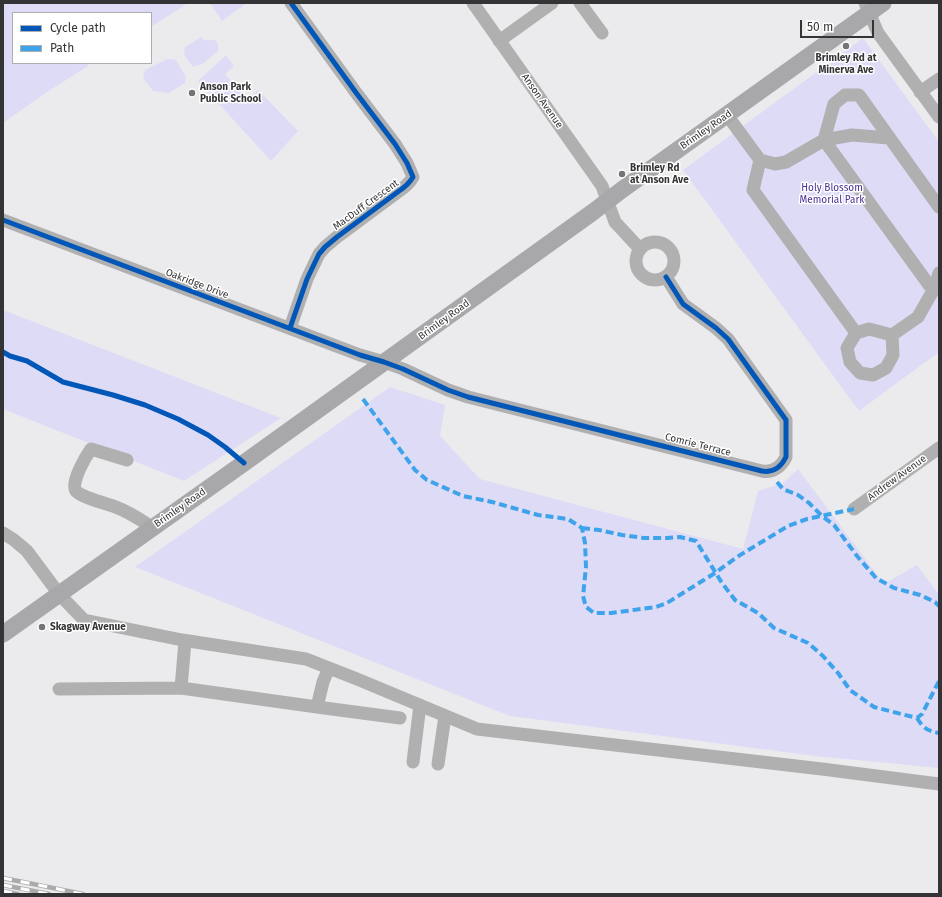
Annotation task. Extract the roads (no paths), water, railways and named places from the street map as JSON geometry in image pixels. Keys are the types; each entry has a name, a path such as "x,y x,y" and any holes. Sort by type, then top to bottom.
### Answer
{"main road":[{"name":"Brimley Road","path":"3,634 153,528 727,115 867,8 883,3"}],"street":[{"name":"MacDuff Crescent","path":"290,328 307,279 319,254 337,237 405,187 413,177 407,163 394,144 291,3"},
{"name":"Anson Avenue","path":"473,3 602,186 607,201"},
{"path":"499,41 552,3"},
{"path":"580,3 602,33"},
{"path":"867,8 878,33 939,117"},
{"path":"920,92 939,79"},
{"path":"824,140 834,104 845,95 859,95 939,207"},
{"path":"727,115 760,160 775,164 786,162 824,140 852,135 889,138"},
{"path":"824,140 928,285 937,288"},
{"path":"760,160 753,190 856,332"},
{"path":"607,201 616,222 640,249"},
{"name":"Oakridge Drive","path":"3,220 290,328 360,356 384,362"},
{"path":"653,243 660,243 666,246 671,252 673,258 671,272 660,280 646,278 637,268 637,255 640,249 653,243"},
{"path":"892,335 893,355 886,368 873,375 860,373 850,362 847,348 856,332 869,329 892,335 918,317 937,288 939,273"},
{"name":"Comrie Terrace","path":"384,362 403,369 448,390 468,397 762,471 776,469 781,465 786,457 786,420 728,339 716,328 683,304 666,277"},
{"name":"Andrew Avenue","path":"854,509 939,448"},
{"path":"127,460 91,449 87,454 75,480 74,487 82,496 114,506 139,518 153,528"},
{"path":"3,533 27,551 59,594 84,620 185,640 306,659 477,729 939,784"},
{"path":"181,688 185,640"},
{"path":"317,707 323,682 329,668"},
{"path":"59,689 181,688 400,718"},
{"path":"413,762 420,705"},
{"path":"438,764 445,716"}],"railway":[{"path":"3,878 83,894"},
{"path":"3,885 49,894"},
{"path":"3,891 18,894"}],"place":[{"name":"Brimley Rd at Minerva Ave","path":"846,46"},
{"name":"Anson Park Public School","path":"192,93"},
{"name":"Brimley Rd at Anson Ave","path":"622,174"},
{"name":"Skagway Avenue","path":"42,627"}],"park label":[{"name":"Holy Blossom Memorial Park","path":"832,194"}]}
